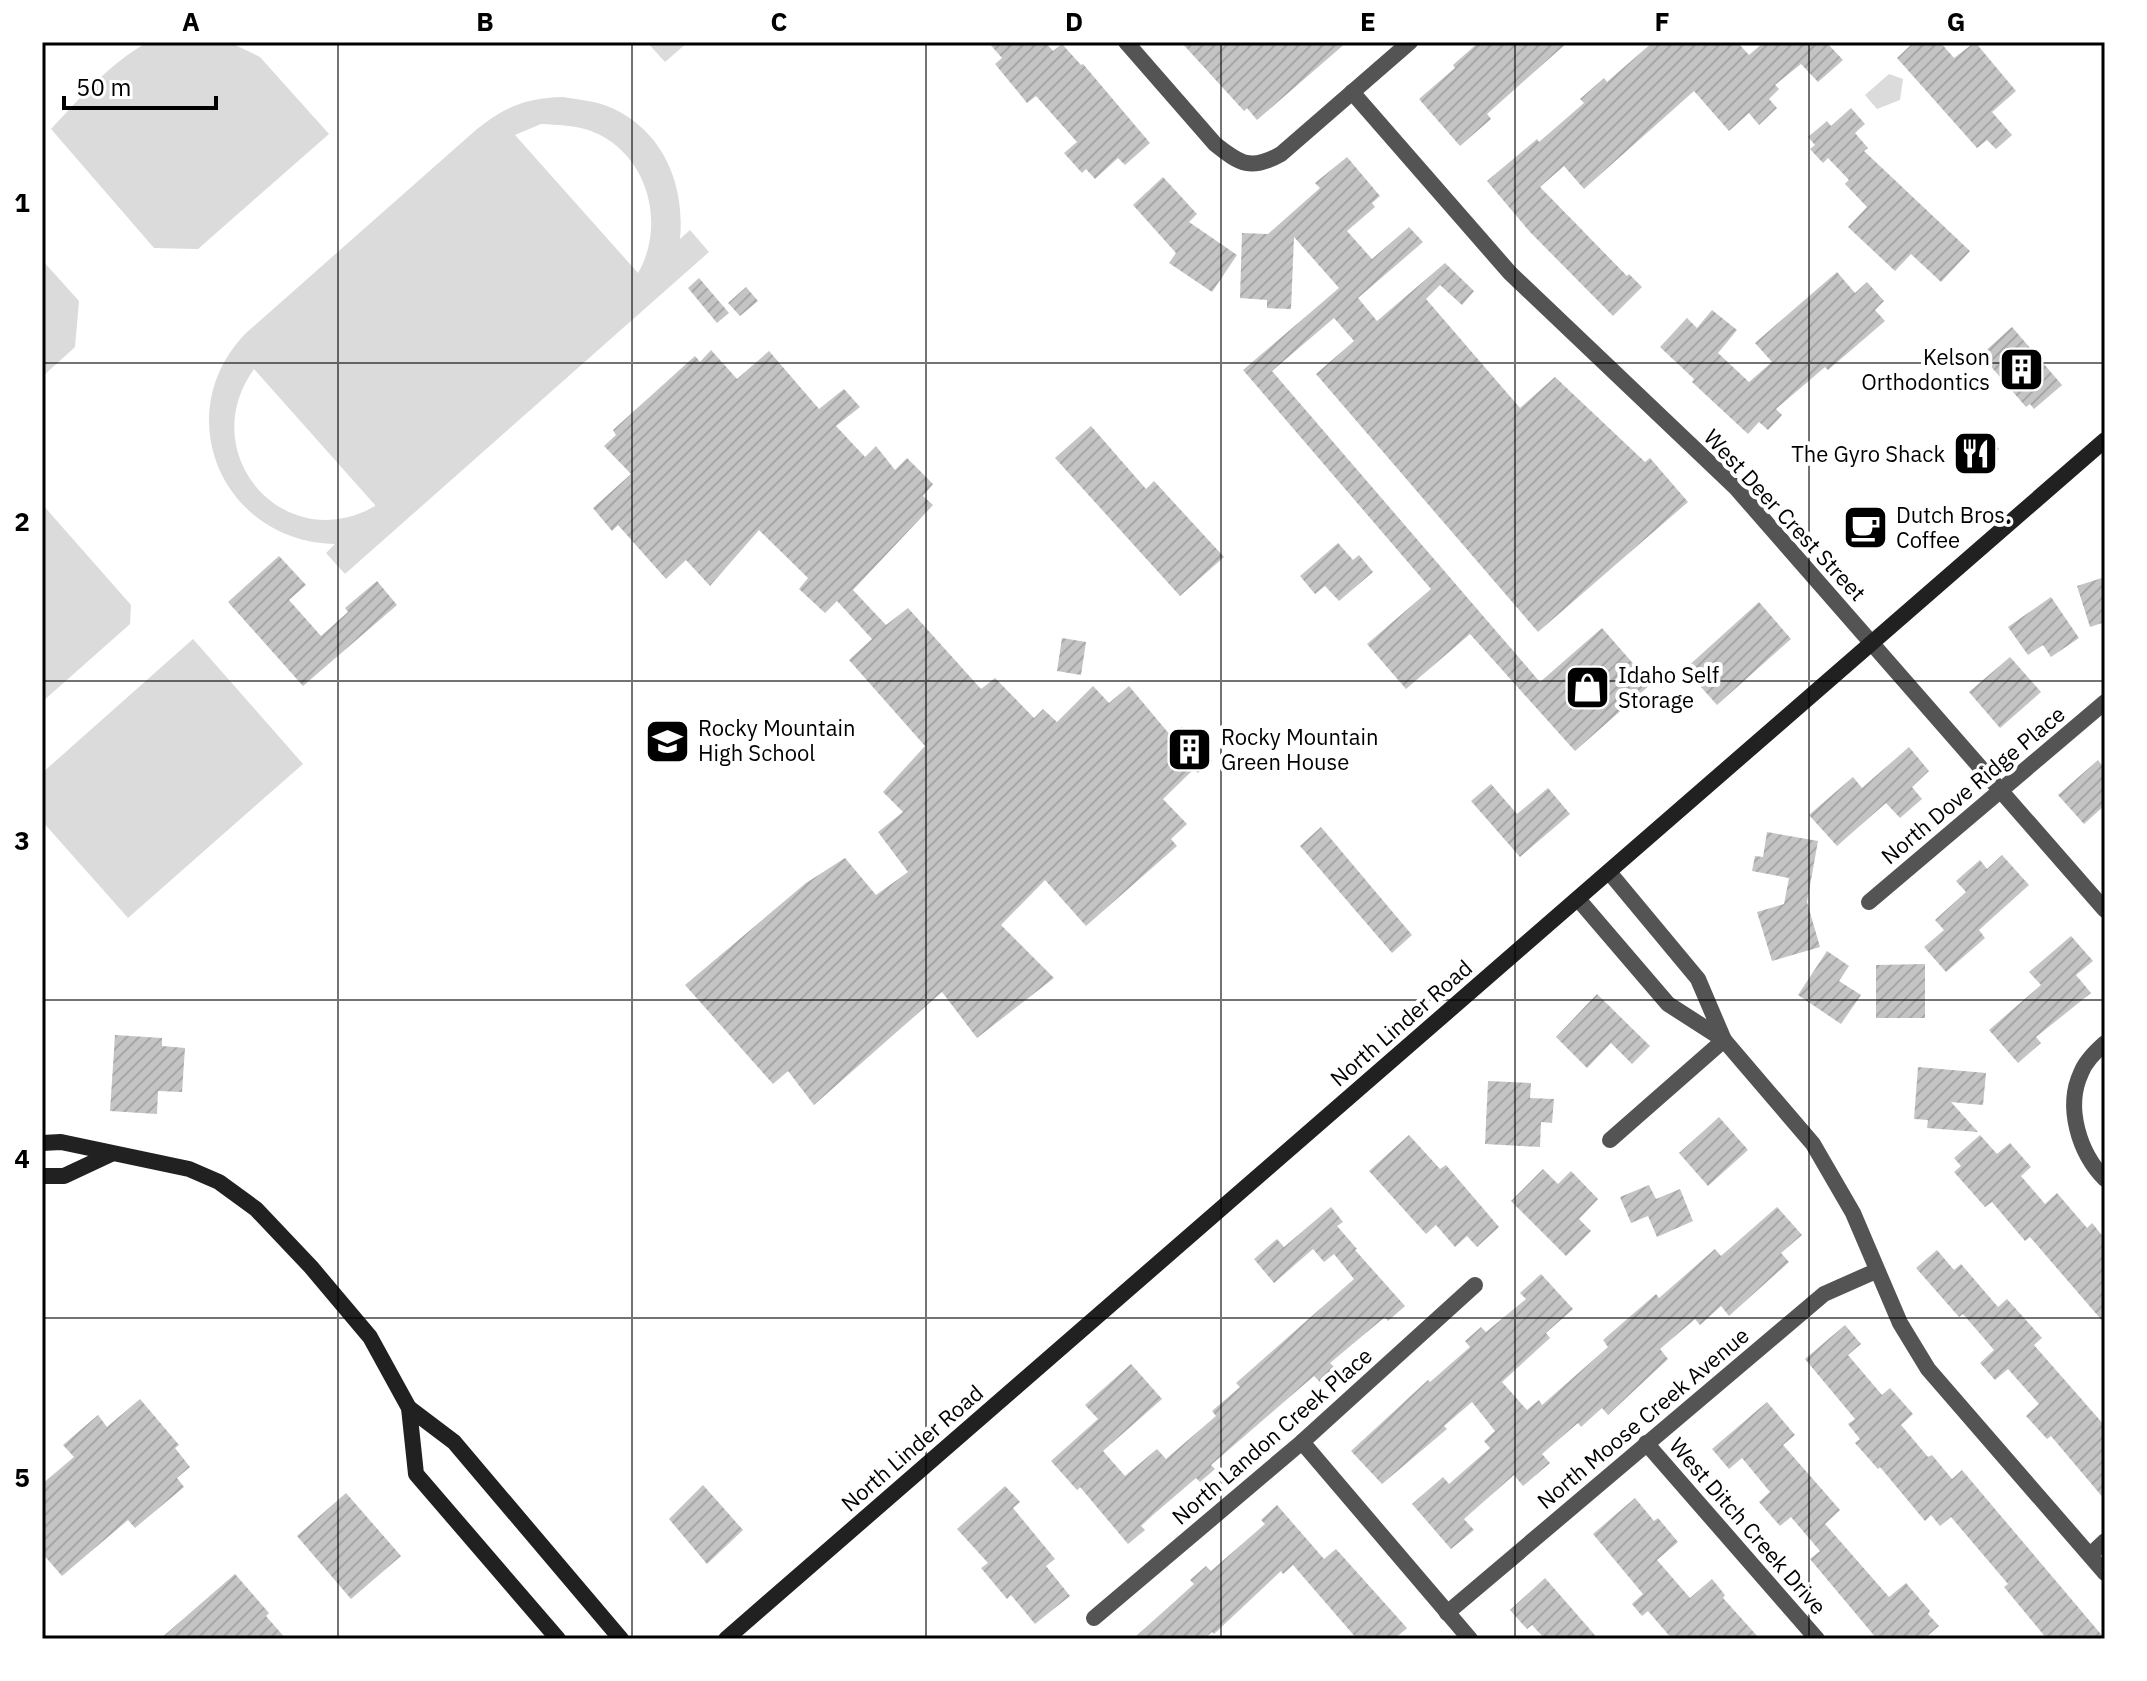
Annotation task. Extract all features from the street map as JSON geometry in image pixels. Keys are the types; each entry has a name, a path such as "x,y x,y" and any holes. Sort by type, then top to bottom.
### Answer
{"main road":[{"name":"North Linder Road","path":"726,1639 2105,440"},
{"path":"42,1143 61,1142 189,1169 219,1182 256,1209 311,1267 370,1337 409,1408 416,1474 558,1639"},
{"path":"42,1176 64,1176 111,1154"},
{"path":"409,1408 454,1442 621,1639"}],"street":[{"path":"1126,42 1215,144 1231,157 1250,165 1267,162 1281,154 1410,42"},
{"name":"West Deer Crest Street","path":"1352,92 1510,273 1736,488 2105,910"},
{"name":"North Dove Ridge Place","path":"1869,902 2105,702"},
{"path":"1609,872 1698,979 1724,1040"},
{"path":"1578,899 1668,1004 1724,1040 1813,1144 1853,1213 1900,1323 1928,1369 2105,1573"},
{"path":"1610,1140 1724,1040"},
{"path":"2105,1043 2080,1073 2074,1111 2080,1143 2105,1179"},
{"name":"North Moose Creek Avenue","path":"1447,1613 1824,1294 1876,1271"},
{"name":"North Landon Creek Place","path":"1094,1618 1302,1442 1475,1285"},
{"path":"1302,1442 1470,1639"},
{"name":"West Ditch Creek Drive","path":"1646,1443 1817,1639"},
{"path":"2090,1555 2105,1541"}],"shaded area":[{"path":"148,42 229,42 260,57 329,134 198,249 154,248 51,129 109,70"},
{"path":"647,42 688,42 665,62"},
{"path":"1889,74 1903,79 1900,100 1877,109 1865,95"},
{"path":"550,98 588,101 612,108 645,131 658,146 674,180 679,199 680,239 690,230 709,252 345,574 326,553 335,544 296,538 263,522 237,498 219,468 210,435 211,400 223,365 246,333 477,129 497,114 517,105","holes":["541,124 573,126 591,131 610,141 626,155 638,172 651,212 647,253 638,273 515,135","254,369 375,505 375,506 341,519 310,518 281,508 258,489 242,463 235,434 238,401"]},
{"path":"42,260 79,301 75,347 42,377"},
{"path":"42,504 131,605 130,624 42,702"},
{"path":"193,639 303,764 128,918 42,821 42,773"}],"building":[{"path":"988,42 1045,42 1053,51 1062,44 1083,64 1150,143 1125,165 1118,158 1095,179 1086,169 1082,173 1064,153 1077,142 1036,96 1027,103 995,64 1002,58"},
{"path":"1181,42 1347,42 1257,120 1247,108 1244,111"},
{"path":"1479,42 1568,42 1487,114 1491,119 1460,146 1419,99"},
{"path":"1653,42 1737,42 1749,55 1764,42 1826,42 1843,60 1818,82 1801,64 1775,85 1779,89 1769,99 1777,108 1759,125 1749,113 1729,131 1694,91 1584,189 1564,166 1540,187 1627,276 1629,274 1642,287 1613,316 1530,232 1487,181 1584,103 1580,99 1604,78 1607,82"},
{"path":"1914,42 1940,42 1954,58 1975,42 2016,91 1992,112 2012,135 1996,149 1987,140 1977,148 1897,58"},
{"path":"1851,108 1865,124 1855,133 1868,148 1864,151 1970,251 1941,282 1911,254 1895,271 1848,227 1867,207 1845,184 1849,180 1828,158 1823,163 1810,149 1815,145 1808,137 1827,121 1831,126"},
{"path":"1347,157 1380,196 1372,203 1375,207 1347,231 1372,259 1409,227 1423,242 1358,298 1377,321 1445,263 1474,291 1462,305 1440,285 1426,299 1520,408 1555,377 1645,462 1650,458 1688,502 1538,632 1316,374 1354,341 1334,318 1272,371 1540,682 1602,628 1651,684 1575,751 1470,634 1406,689 1367,644 1431,589 1243,370 1339,288 1294,237 1291,309 1267,308 1267,300 1240,298 1242,233 1268,234 1320,188 1315,183"},
{"path":"1163,177 1197,214 1189,222 1237,255 1212,292 1169,263 1176,253 1133,205"},
{"path":"1837,272 1855,293 1867,282 1884,301 1875,310 1885,321 1776,409 1782,415 1768,430 1759,422 1748,434 1660,347 1687,318 1697,328 1712,310 1737,330 1718,353 1749,382 1772,362 1755,343"},
{"path":"699,278 729,313 717,323 688,288"},
{"path":"746,287 758,301 740,316 728,303"},
{"name":"Kelson Orthodontics","path":"2012,327 2062,385 2034,409 2030,404 2026,407 1981,355"},
{"path":"711,350 737,379 769,351 819,409 844,389 860,407 836,426 865,457 876,446 895,470 907,458 933,484 923,496 933,505 853,590 886,625 908,608 981,689 995,678 1034,718 1043,709 1057,722 1093,686 1109,703 1129,686 1171,736 1182,727 1212,761 1198,773 1194,769 1163,799 1187,824 1171,839 1177,846 1086,926 1045,880 1001,925 1054,978 977,1038 942,992 814,1105 788,1071 773,1084 685,985 806,883 845,858 876,895 908,872 878,832 903,812 883,792 925,746 849,660 872,639 837,601 825,613 799,589 808,578 759,530 710,586 686,560 666,579 618,525 612,531 593,508 631,474 604,446 616,435 613,430 695,356 700,362"},
{"path":"1091,426 1146,489 1154,481 1224,557 1180,596 1055,458"},
{"name":"The Gyro Shack","path":"1985,432 1999,449 1968,476 1954,459"},
{"name":"Dutch Bros. Coffee","path":"1849,520 1881,522 1880,537 1848,536"},
{"path":"1338,543 1353,560 1359,555 1373,572 1339,601 1325,586 1315,594 1300,576"},
{"path":"279,556 306,585 289,600 321,636 348,612 345,608 377,581 397,605 303,686 228,602"},
{"path":"2105,577 2105,622 2090,627 2077,586"},
{"path":"2051,597 2079,638 2051,657 2043,645 2028,655 2008,627"},
{"path":"1759,602 1791,639 1717,705 1685,669"},
{"path":"1062,638 1086,642 1081,675 1057,671"},
{"path":"2010,657 2041,692 2000,728 1969,692"},
{"path":"1909,747 1929,771 1912,787 1922,799 1900,818 1886,803 1837,846 1809,815 1853,777 1862,788"},
{"path":"2098,760 2105,769 2105,805 2084,824 2058,795"},
{"path":"1491,784 1517,814 1548,788 1570,814 1520,857 1471,801"},
{"path":"1321,827 1412,935 1392,953 1300,846"},
{"path":"1767,832 1818,841 1807,902 1820,947 1772,961 1757,912 1784,904 1789,878 1752,871 1755,856 1763,857"},
{"path":"2002,855 2029,885 1979,930 1985,938 1946,972 1924,947 1944,930 1935,920 1966,892 1956,881 1980,860 1987,869"},
{"path":"2071,936 2093,961 2076,975 2091,993 2036,1037 2041,1043 2018,1063 1989,1030 2041,985 2029,972"},
{"path":"1827,951 1849,966 1839,981 1861,995 1841,1024 1798,995"},
{"path":"1925,964 1925,1018 1876,1018 1876,965"},
{"path":"1597,994 1650,1046 1632,1064 1611,1043 1587,1068 1556,1037"},
{"path":"115,1035 162,1038 162,1046 185,1048 182,1092 158,1091 157,1114 110,1111"},
{"path":"1918,1067 1986,1073 1983,1105 1951,1102 1978,1132 1927,1128 1928,1120 1914,1119"},
{"path":"1488,1081 1531,1083 1530,1098 1554,1099 1552,1123 1541,1122 1540,1147 1485,1144"},
{"path":"1719,1117 1748,1150 1708,1186 1679,1153"},
{"path":"1409,1135 1440,1169 1446,1165 1499,1227 1477,1247 1467,1236 1455,1247 1436,1225 1426,1234 1369,1171"},
{"path":"1980,1135 1997,1154 2010,1143 2031,1167 2021,1176 2045,1204 2057,1193 2087,1228 2092,1223 2105,1239 2105,1324 2030,1237 2025,1241 1992,1202 1985,1207 1954,1172 1961,1166 1954,1158"},
{"path":"1543,1169 1558,1184 1571,1171 1598,1199 1579,1219 1591,1231 1566,1256 1511,1201"},
{"path":"1649,1185 1656,1199 1680,1189 1693,1221 1657,1237 1648,1216 1631,1223 1620,1197"},
{"path":"1331,1207 1343,1222 1337,1226 1405,1306 1388,1321 1385,1317 1330,1363 1336,1369 1320,1382 1314,1376 1211,1465 1215,1469 1200,1482 1196,1478 1154,1514 1141,1526 1145,1530 1128,1544 1080,1487 1077,1490 1051,1461 1098,1419 1085,1405 1131,1364 1162,1399 1103,1451 1125,1476 1157,1449 1166,1459 1216,1416 1212,1411 1240,1387 1236,1383 1354,1279 1334,1254 1324,1262 1313,1249 1274,1283 1254,1259 1277,1239 1284,1247"},
{"path":"1777,1207 1802,1235 1781,1253 1789,1262 1729,1316 1721,1306 1700,1325 1695,1319 1660,1349 1668,1359 1608,1415 1602,1408 1581,1427 1578,1423 1542,1454 1550,1463 1523,1486 1514,1475 1464,1519 1474,1530 1451,1549 1412,1504 1443,1477 1449,1484 1490,1448 1484,1441 1495,1431 1472,1402 1444,1426 1447,1429 1382,1484 1351,1451 1428,1380 1430,1382 1470,1347 1465,1341 1481,1327 1486,1332 1526,1299 1520,1293 1541,1274 1573,1309 1546,1333 1550,1338 1502,1382 1527,1410 1539,1400 1542,1405 1608,1347 1603,1340 1656,1294 1659,1298 1715,1249 1721,1256"},
{"path":"1937,1250 1954,1270 1961,1264 1998,1307 2007,1299 2042,1338 2034,1345 2105,1426 2105,1500 2051,1436 2047,1439 2026,1416 2039,1404 2008,1369 1995,1380 1980,1363 1994,1350 1963,1314 1959,1317 1916,1268"},
{"path":"1845,1325 1861,1344 1848,1355 1882,1395 1890,1388 1913,1414 1901,1425 1952,1479 1962,1470 2105,1639 2047,1639 2004,1587 2008,1584 1951,1517 1940,1526 1931,1515 1925,1521 1880,1467 1878,1469 1855,1443 1860,1439 1848,1424 1855,1419 1805,1359"},
{"path":"140,1399 179,1445 175,1448 190,1467 177,1478 184,1487 135,1528 128,1520 62,1576 42,1553 42,1484 74,1457 63,1445 98,1415 107,1427"},
{"path":"1767,1402 1795,1435 1783,1445 1840,1510 1825,1524 1889,1597 1906,1583 1930,1611 1928,1614 1939,1626 1924,1639 1877,1639 1810,1559 1820,1551 1791,1517 1780,1526 1759,1502 1770,1492 1742,1458 1729,1469 1712,1449"},
{"path":"703,1485 743,1530 707,1564 669,1519"},
{"path":"1005,1486 1020,1502 1013,1508 1055,1559 1046,1566 1070,1596 1035,1624 1011,1595 1007,1599 981,1568 988,1563 957,1529"},
{"path":"346,1493 401,1556 351,1599 297,1536"},
{"path":"1635,1498 1654,1521 1658,1518 1678,1542 1657,1560 1690,1598 1712,1579 1725,1595 1723,1598 1760,1639 1672,1639 1648,1611 1642,1616 1632,1604 1643,1594 1593,1534"},
{"path":"1277,1505 1324,1559 1336,1549 1407,1628 1394,1639 1357,1639 1293,1565 1283,1574 1281,1571 1214,1634 1212,1632 1204,1639 1133,1639 1194,1584 1190,1580 1206,1566 1211,1571 1265,1524 1261,1520"},
{"path":"235,1574 269,1613 266,1616 286,1639 160,1639"},
{"path":"1545,1578 1598,1639 1545,1639 1532,1625 1527,1629 1510,1610"}],"place":[{"name":"Kelson Orthodontics","path":"2021,370"},
{"name":"The Gyro Shack","path":"1976,454"},
{"name":"Dutch Bros. Coffee","path":"1865,528"},
{"name":"Idaho Self Storage","path":"1587,688"},
{"name":"Rocky Mountain High School","path":"667,741"},
{"name":"Rocky Mountain Green House","path":"1190,750"}]}
